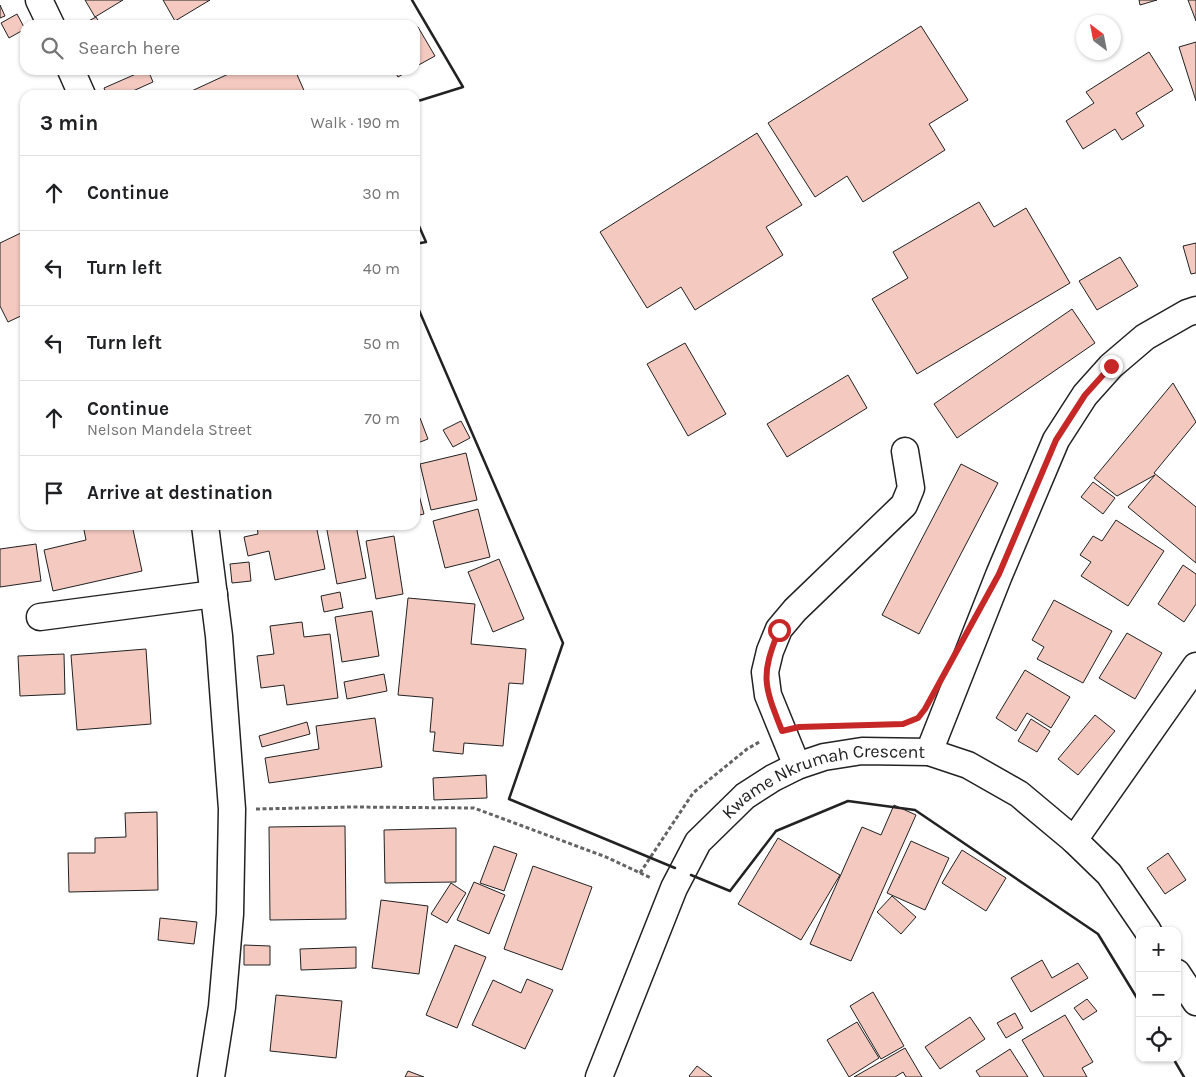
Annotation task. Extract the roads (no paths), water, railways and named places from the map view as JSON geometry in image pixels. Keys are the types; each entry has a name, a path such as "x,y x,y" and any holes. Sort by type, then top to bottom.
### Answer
{"street":[{"path":"39,0 48,20"},
{"path":"73,75 80,90"},
{"path":"929,752 999,574 1056,440 1085,395 1111,366 1146,337 1187,313 1196,310"},
{"path":"797,766 768,695 765,672 770,651 779,630 795,610 904,505 911,488 905,451"},
{"path":"207,530 219,636 232,810 230,914 222,1007 211,1077"},
{"path":"40,617 214,594"},
{"path":"1074,840 1196,666"},
{"name":"Kwame Nkrumah Crescent","path":"599,1077 674,888 698,842 745,796 773,778 797,766 824,757 862,751 929,752 968,765 1019,794 1074,840 1109,874 1145,927"},
{"path":"1181,978 1196,1002"}]}
